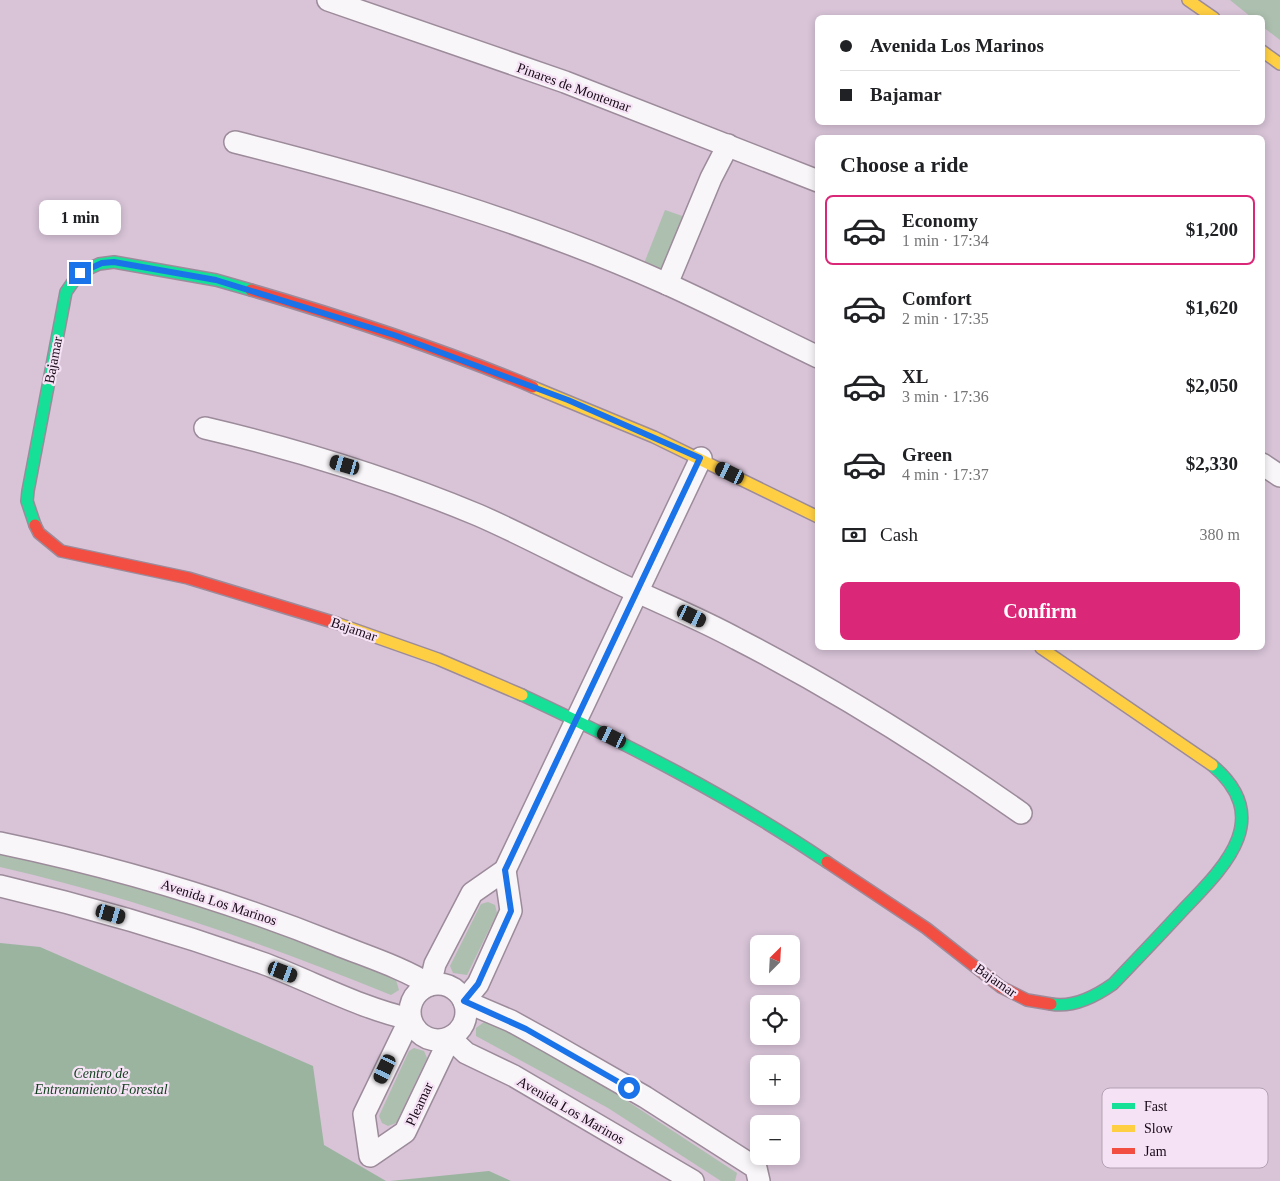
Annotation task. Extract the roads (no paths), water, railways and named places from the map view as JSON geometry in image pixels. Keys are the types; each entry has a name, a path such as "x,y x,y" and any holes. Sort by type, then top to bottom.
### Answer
{"street":[{"name":"Pinares de Montemar","path":"328,0 565,82 815,180"},
{"path":"1188,0 1210,15"},
{"path":"1265,54 1280,64"},
{"path":"236,142 332,167 462,207 582,250 667,284 815,356"},
{"path":"667,284 711,178 728,145"},
{"name":"Bajamar","path":"815,516 700,458 568,400 482,366 323,312 216,280 114,262 102,263 80,273 66,292 28,491 28,501 33,520 40,533 61,550 188,578 356,629 438,659 577,719 704,786 780,830 854,877 926,928 1013,994 1040,1004 1070,1004 1086,1000 1113,984 1223,868 1231,858 1241,836 1242,810 1231,784 1222,773 1124,702 1044,650"},
{"path":"205,428 337,463 414,490 536,542 637,592 678,609 795,670 910,738 1021,813"},
{"path":"430,984 435,964 472,893 505,870 700,458"},
{"path":"1265,466 1280,476"},
{"name":"Avenida Los Marinos","path":"0,843 127,872 202,895 317,936 414,975 430,984"},
{"path":"464,1001 478,984 511,911 505,870"},
{"path":"0,886 120,917 198,941 266,965 382,1013 410,1019"},
{"path":"430,984 446,985 460,994 464,1001 466,1018 457,1034 450,1038 442,1041 425,1038 413,1027 410,1019 411,1002 416,994 430,984"},
{"path":"464,1001 510,1021 645,1097 758,1174"},
{"name":"Pleamar","path":"410,1019 364,1114 370,1156 406,1132 450,1038"},
{"name":"Avenida Los Marinos","path":"450,1038 466,1053 514,1076 693,1181"}],"park label":[{"name":"Centro de Entrenamiento Forestal","path":"101,1082"}]}
